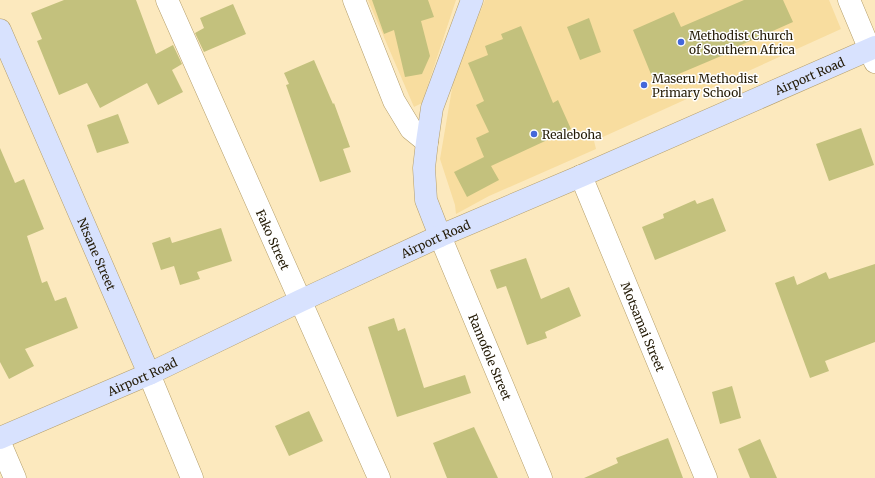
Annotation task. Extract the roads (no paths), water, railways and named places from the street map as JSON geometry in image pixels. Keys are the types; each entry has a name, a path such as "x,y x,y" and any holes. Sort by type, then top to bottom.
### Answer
{"street":[{"name":"Fako Street","path":"168,0 379,478"},
{"path":"354,0 394,101 411,129 427,142"},
{"path":"440,236 426,200 424,168 427,142 432,108 472,0"},
{"path":"849,0 873,53"},
{"name":"Ntsane Street","path":"0,30 149,374 192,478"},
{"name":"Airport Road","path":"0,438 149,374 300,301 440,236 873,53"},
{"name":"Motsamai Street","path":"581,176 706,478"},
{"name":"Ramofole Street","path":"440,236 541,478"},
{"path":"0,443 15,478"}],"place":[{"name":"Methodist Church of Southern Africa","path":"681,42"},
{"name":"Maseru Methodist Primary School","path":"644,85"},
{"name":"Realeboha","path":"534,134"}]}
